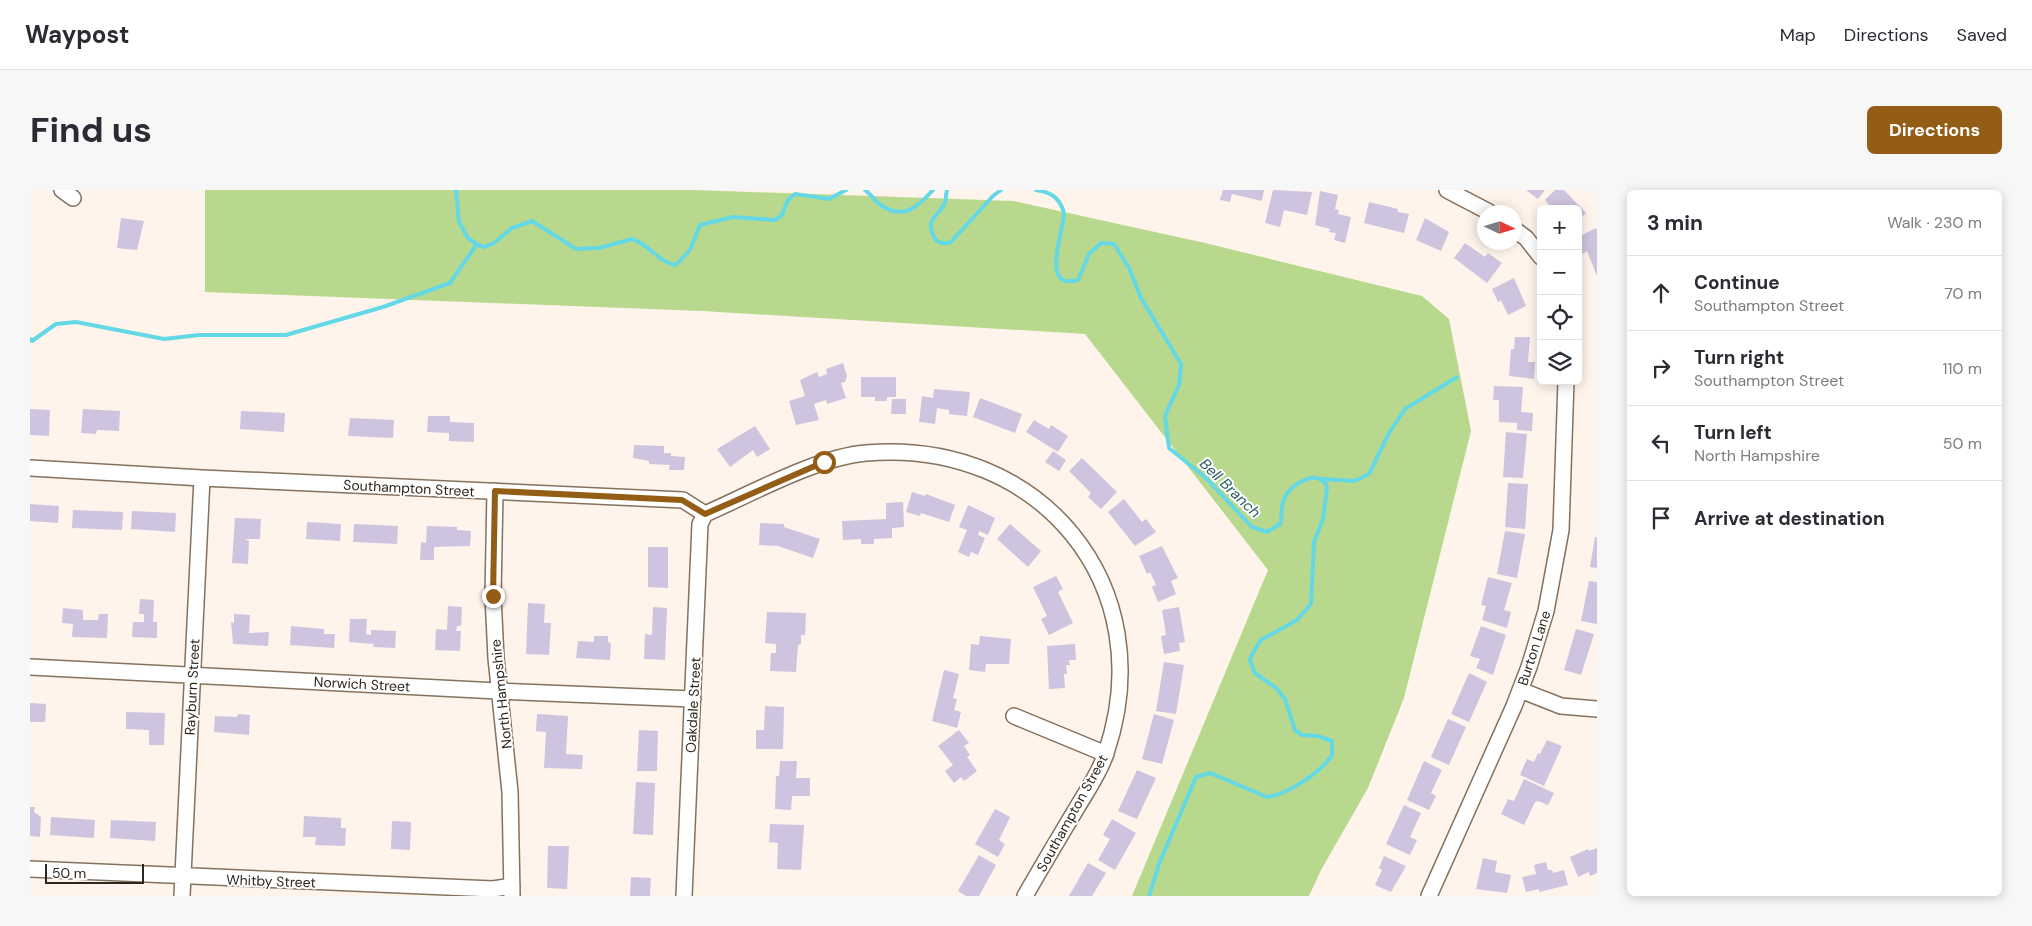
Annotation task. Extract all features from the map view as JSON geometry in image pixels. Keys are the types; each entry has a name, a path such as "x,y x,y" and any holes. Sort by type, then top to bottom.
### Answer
{"street":[{"path":"1447,190 1477,206"},
{"path":"1522,237 1537,253"},
{"name":"Burton Lane","path":"1429,896 1520,690 1546,611 1559,545 1563,497 1566,385"},
{"name":"Southampton Street","path":"30,468 202,478 682,500 705,514 824,462 865,453 908,452 943,456 977,466 1010,481 1042,503 1067,528 1091,563 1106,595 1117,636 1120,675 1116,714 1106,754 1025,896"},
{"name":"Rayburn Street","path":"182,896 202,478"},
{"name":"North Hampshire","path":"495,491 493,596 498,691 510,792 512,891"},
{"name":"Oakdale Street","path":"684,896 700,524 705,514"},
{"name":"Norwich Street","path":"30,667 693,699"},
{"path":"1520,690 1561,706 1597,709"},
{"path":"1014,716 1106,754"},
{"name":"Whitby Street","path":"30,869 184,878 512,891"}],"green space":[{"path":"205,190 693,190 1014,201 1205,243 1422,296 1449,319 1471,431 1404,698 1368,788 1321,870 1309,896 1132,896 1268,570 1085,334 702,311 205,292"}],"building":[{"path":"1223,190 1264,190 1262,201 1232,194 1230,202 1220,200"},
{"path":"1273,190 1312,192 1307,215 1284,210 1280,227 1265,223"},
{"path":"1526,190 1545,190 1538,199"},
{"path":"1555,190 1564,190 1578,205 1549,205 1545,200"},
{"path":"1320,191 1338,195 1335,209 1339,210 1338,214 1351,217 1345,243 1334,240 1336,233 1329,232 1330,229 1315,225"},
{"path":"1369,202 1398,209 1398,212 1409,214 1404,233 1364,223"},
{"path":"1582,209 1586,213 1582,217"},
{"path":"121,218 144,221 137,250 117,248"},
{"path":"1425,218 1449,232 1441,251 1416,240"},
{"path":"1596,228 1597,230 1597,276 1587,251 1583,254 1582,252 1582,235"},
{"path":"1465,243 1485,257 1488,253 1502,263 1487,283 1454,258"},
{"path":"1514,278 1526,306 1508,315 1501,300 1498,302 1492,289"},
{"path":"1515,337 1530,337 1528,362 1535,362 1534,379 1509,376 1511,349 1514,349"},
{"path":"843,363 847,376 845,382 841,383 846,398 827,404 826,400 814,404 819,420 796,425 789,401 805,396 800,380 817,372 819,377 827,374 826,369"},
{"path":"861,377 896,377 896,397 887,397 887,401 875,401 875,397 861,397"},
{"path":"1494,386 1523,387 1521,412 1533,413 1532,431 1517,430 1517,423 1499,422 1499,400 1493,400"},
{"path":"934,389 970,392 967,416 949,414 949,410 937,408 935,424 919,422 922,396 933,398"},
{"path":"980,398 1022,414 1015,433 973,417"},
{"path":"892,399 906,399 906,414 891,414"},
{"path":"30,409 50,410 49,436 30,435"},
{"path":"83,409 120,411 119,431 97,430 96,434 81,433"},
{"path":"241,411 285,413 284,432 240,429"},
{"path":"428,416 450,416 450,422 474,423 474,442 449,441 449,433 427,432"},
{"path":"350,418 394,420 393,438 348,436"},
{"path":"1034,420 1049,429 1051,425 1068,436 1058,452 1026,432"},
{"path":"755,426 770,449 757,457 753,450 730,467 717,449"},
{"path":"1506,432 1527,434 1523,478 1503,477"},
{"path":"634,445 664,446 664,453 671,453 671,456 685,457 684,470 669,470 670,465 649,464 649,461 633,458"},
{"path":"1053,451 1066,460 1059,471 1045,462"},
{"path":"1082,458 1117,492 1101,509 1088,497 1091,493 1069,471"},
{"path":"1508,483 1528,484 1525,529 1505,527"},
{"path":"912,492 925,496 926,494 955,505 949,522 921,513 920,516 906,512"},
{"path":"1124,499 1142,522 1146,519 1156,532 1135,546 1108,512"},
{"path":"903,502 904,527 892,528 892,538 874,539 874,544 861,544 861,539 843,540 842,521 886,519 886,503"},
{"path":"30,504 59,506 58,523 30,521"},
{"path":"968,505 995,518 988,535 979,531 978,535 985,538 978,555 971,552 969,557 958,552 967,530 959,527"},
{"path":"73,510 123,512 122,530 72,528"},
{"path":"132,511 176,513 175,532 131,529"},
{"path":"235,518 261,519 260,539 245,539 249,541 248,564 232,563"},
{"path":"307,522 341,524 340,541 306,539"},
{"path":"760,523 784,524 784,527 820,539 813,558 778,546 759,545"},
{"path":"354,524 398,526 397,544 353,542"},
{"path":"1010,524 1041,551 1028,567 997,539"},
{"path":"427,526 457,527 457,530 471,531 470,546 434,547 434,560 420,560 421,542 426,543"},
{"path":"1505,531 1525,534 1517,578 1497,574"},
{"path":"1595,537 1597,537 1597,568 1590,567"},
{"path":"1162,546 1178,578 1171,581 1176,594 1158,602 1152,587 1156,585 1150,572 1147,574 1139,556"},
{"path":"648,547 668,547 668,588 648,587"},
{"path":"1056,576 1063,589 1058,592 1073,623 1049,635 1041,619 1047,616 1033,587"},
{"path":"1488,577 1512,583 1504,610 1511,612 1507,628 1482,620 1486,606 1481,605"},
{"path":"1589,581 1597,582 1597,624 1581,621"},
{"path":"140,599 154,600 153,622 157,622 157,638 132,637 133,622 144,622 144,614 139,614"},
{"path":"528,603 545,604 544,623 551,623 549,655 526,654"},
{"path":"448,606 462,607 461,626 457,626 456,631 461,631 460,651 435,650 436,629 447,630"},
{"path":"653,607 667,608 665,660 644,659 645,634 652,635"},
{"path":"1179,607 1185,642 1179,643 1180,651 1164,654 1161,636 1166,635 1162,610"},
{"path":"63,608 83,610 83,620 98,620 99,614 108,614 107,638 72,637 73,624 62,623"},
{"path":"767,612 806,613 805,635 801,635 801,644 798,645 796,672 770,671 771,653 776,653 776,644 765,643"},
{"path":"234,614 250,615 249,633 269,632 268,646 233,644 231,622 234,623"},
{"path":"350,619 367,619 366,634 371,635 371,630 396,631 395,648 373,647 374,644 349,642"},
{"path":"291,626 324,629 324,634 335,634 334,648 290,645"},
{"path":"1481,626 1506,635 1493,675 1476,668 1480,659 1470,656"},
{"path":"1576,629 1594,634 1581,675 1564,670"},
{"path":"594,636 608,636 608,642 611,643 610,660 576,658 578,641 594,642"},
{"path":"980,636 1011,639 1009,664 986,664 985,672 969,670 971,644 979,645"},
{"path":"1075,644 1076,660 1069,660 1070,665 1066,665 1067,674 1064,674 1065,688 1049,689 1047,646"},
{"path":"1164,662 1184,665 1176,714 1156,711"},
{"path":"944,670 959,674 953,698 957,699 954,710 961,712 957,728 932,721"},
{"path":"1469,673 1487,682 1469,722 1451,714"},
{"path":"30,703 46,704 45,722 30,722"},
{"path":"765,706 784,707 783,749 756,749 756,730 764,730"},
{"path":"126,712 165,713 164,745 149,745 149,730 126,729"},
{"path":"238,714 250,715 249,735 214,732 215,716 237,717"},
{"path":"537,714 568,716 566,754 583,755 582,769 544,768 546,732 536,731"},
{"path":"1154,714 1174,720 1162,764 1142,759"},
{"path":"1448,719 1466,727 1449,765 1431,757"},
{"path":"639,730 658,731 657,771 637,771"},
{"path":"959,730 969,743 964,746 970,755 967,757 977,771 964,781 961,777 954,783 945,771 953,765 938,746"},
{"path":"1547,740 1562,746 1544,786 1520,775 1527,759 1534,762"},
{"path":"780,761 797,761 796,778 810,778 810,796 792,796 791,810 775,809 776,776 779,776"},
{"path":"1424,761 1442,770 1431,793 1436,796 1429,810 1407,800"},
{"path":"1137,770 1156,778 1137,819 1118,811"},
{"path":"1524,779 1554,793 1548,805 1538,801 1535,802 1524,825 1501,814 1508,799 1514,801"},
{"path":"636,782 655,783 653,835 633,834"},
{"path":"1404,805 1421,813 1410,837 1417,840 1410,855 1386,844"},
{"path":"30,807 35,807 34,812 41,817 40,837 30,836"},
{"path":"995,809 1010,817 999,840 1005,844 998,857 975,844"},
{"path":"304,816 341,818 341,828 346,828 345,846 315,845 316,837 303,837"},
{"path":"51,817 95,820 94,838 50,835"},
{"path":"1112,819 1136,833 1115,870 1098,860 1110,839 1103,835"},
{"path":"111,820 156,822 155,841 110,838"},
{"path":"392,821 411,822 410,850 391,849"},
{"path":"770,824 804,825 801,870 777,869 778,843 769,842"},
{"path":"548,846 569,846 567,889 547,888"},
{"path":"1597,848 1597,873 1590,876 1589,872 1578,877 1570,857 1588,849 1589,851"},
{"path":"979,855 996,865 979,896 966,896 958,891"},
{"path":"1384,856 1406,866 1391,892 1375,885 1382,870 1379,868"},
{"path":"1483,858 1497,861 1495,872 1511,875 1507,893 1476,889"},
{"path":"1546,862 1548,870 1552,870 1553,873 1564,870 1568,885 1539,892 1539,889 1526,892 1522,877 1536,874 1534,865"},
{"path":"1088,863 1106,873 1092,896 1069,896"},
{"path":"631,877 651,878 650,896 630,896"}],"waterway":[{"name":"Bell Branch","path":"456,190 459,222 468,238 478,245 484,247 494,243 512,228 532,221 576,249 599,248 632,239 644,245 664,261 676,265 690,250 700,225 733,217 775,220 782,215 788,200 795,194 829,199 846,190"},
{"name":"Bell Branch","path":"865,190 879,204 895,212 902,212 915,207 933,190"},
{"name":"Bell Branch","path":"947,190 945,203 931,223 932,233 936,240 941,243 950,243 993,196 1001,190"},
{"name":"Bell Branch","path":"1036,190 1046,192 1054,197 1060,203 1064,213 1056,257 1056,268 1059,277 1066,281 1078,280 1089,254 1101,243 1114,244 1129,268 1141,298 1181,364 1179,385 1165,416 1169,448 1206,478 1252,527 1267,532 1280,524 1283,502 1291,488 1311,478 1321,479 1327,487 1323,519 1314,542 1311,604 1297,620 1261,640 1250,661 1255,673 1276,688 1285,699 1295,730 1302,735 1318,736 1332,741 1332,755 1327,762 1303,782 1284,792 1267,797 1210,773 1196,777 1159,864 1149,896"},
{"path":"30,339 32,341 56,324 76,322 164,339 199,335 286,335 383,307 450,283 477,244"},
{"path":"1322,479 1355,481 1369,474 1389,433 1405,409 1457,377"}],"route":[{"path":"493,596 495,491 682,500 705,514 824,462"}]}
